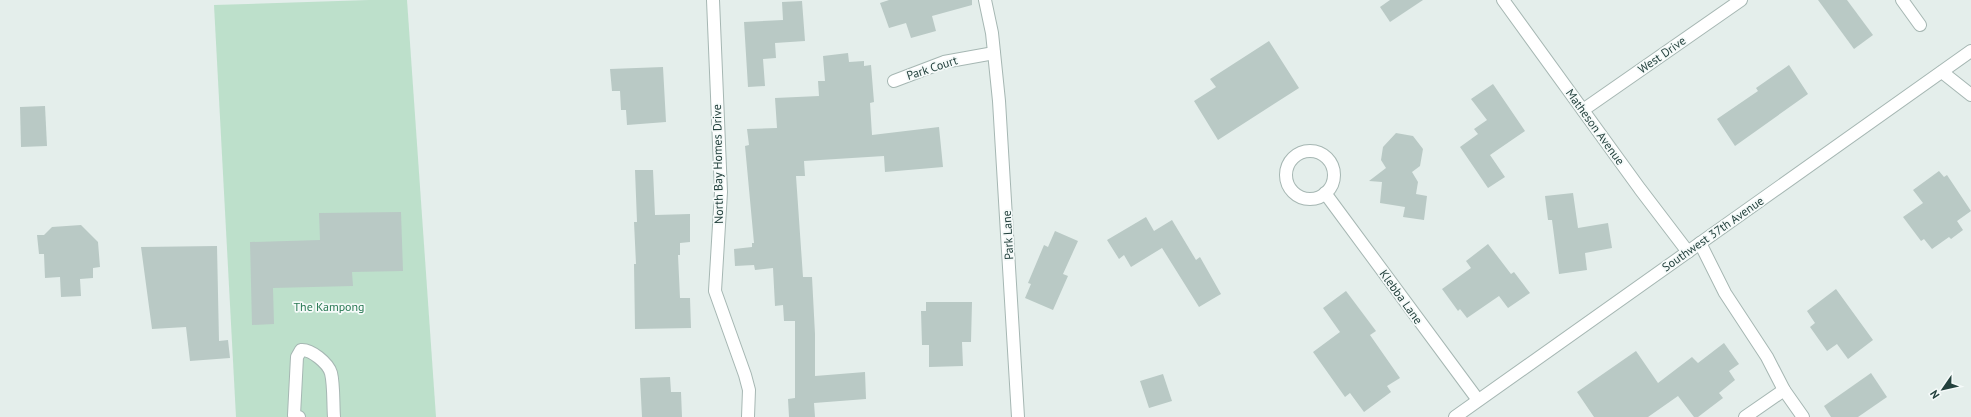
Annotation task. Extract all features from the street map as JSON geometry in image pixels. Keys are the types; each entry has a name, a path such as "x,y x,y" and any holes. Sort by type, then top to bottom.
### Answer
{"street":[{"name":"North Bay Homes Drive","path":"713,0 721,192 715,291 749,390 748,417"},
{"name":"Park Lane","path":"985,0 994,53 1003,150 1018,417"},
{"name":"Matheson Avenue","path":"1504,0 1688,252"},
{"name":"West Drive","path":"1583,110 1741,0"},
{"path":"1902,0 1920,25"},
{"name":"Southwest 37th Avenue","path":"1455,417 1971,51"},
{"name":"Park Court","path":"894,81 944,62 994,53"},
{"path":"1942,72 1971,95"},
{"name":"Klebba Lane","path":"1325,193 1478,400"},
{"path":"1700,243 1720,284 1767,357 1784,390 1803,417"},
{"path":"299,417 294,415 297,357 301,350 307,350 318,357 331,373 334,417"},
{"path":"1745,417 1784,390"}],"green space":[{"name":"The Kampong","path":"407,0 436,417 236,417 214,5"}],"building":[{"path":"889,0 972,0 972,5 932,16 936,31 911,38 906,23 889,28 880,3"},
{"path":"1390,0 1423,0 1390,22 1380,7"},
{"path":"1818,0 1847,0 1873,35 1854,49"},
{"path":"802,1 805,41 775,43 776,58 763,59 765,86 748,87 744,22 783,20 782,2"},
{"path":"1269,41 1299,88 1218,140 1194,101 1216,87 1210,79"},
{"path":"848,53 849,62 864,61 864,66 871,65 874,102 870,103 872,135 939,127 943,167 885,172 884,156 804,161 805,176 796,176 803,277 812,277 815,334 815,376 865,372 866,399 814,403 815,417 789,417 788,399 795,398 795,321 784,321 783,305 775,306 773,268 755,270 754,265 735,266 734,249 752,247 752,243 754,243 745,146 749,145 747,129 777,128 775,98 819,96 818,81 825,81 823,56"},
{"path":"1789,65 1808,94 1735,146 1717,119 1758,91 1756,88"},
{"path":"663,67 666,122 627,125 626,110 621,110 620,91 612,91 610,69"},
{"path":"1493,84 1525,131 1490,155 1505,177 1488,188 1460,147 1478,134 1474,129 1487,120 1471,99"},
{"path":"45,106 47,146 21,147 20,107"},
{"path":"1396,133 1413,136 1423,149 1420,166 1412,172 1418,182 1416,194 1427,196 1424,220 1403,217 1405,207 1380,203 1382,182 1369,181 1386,168 1381,160 1383,147"},
{"path":"635,170 653,170 655,215 690,214 690,242 680,243 680,255 678,255 680,298 690,298 691,328 635,329 634,264 636,264 634,222 637,222"},
{"path":"1939,171 1944,177 1947,175 1971,211 1957,221 1963,230 1951,239 1949,237 1932,249 1924,239 1921,241 1903,217 1923,203 1913,190"},
{"path":"1573,193 1578,228 1608,223 1612,248 1585,253 1587,270 1559,274 1552,220 1548,220 1545,196"},
{"path":"401,212 403,271 352,272 353,286 273,288 274,324 252,325 250,242 320,240 319,213"},
{"path":"1146,217 1154,231 1172,220 1196,260 1200,257 1221,294 1199,307 1162,248 1131,267 1124,255 1119,259 1107,240"},
{"path":"81,225 98,242 100,267 93,268 93,278 80,279 81,296 61,297 60,277 45,278 44,254 39,254 37,235 44,235 52,227"},
{"path":"1055,231 1078,241 1063,274 1068,276 1053,310 1025,298 1031,284 1028,283 1044,245 1048,247"},
{"path":"1488,244 1511,274 1514,272 1530,293 1508,308 1499,296 1467,318 1460,309 1458,311 1442,289 1471,268 1466,261"},
{"path":"217,246 219,341 228,340 230,358 190,361 186,327 152,329 141,247"},
{"path":"1836,289 1873,340 1848,359 1837,344 1827,351 1810,327 1815,323 1807,311"},
{"path":"1346,291 1376,331 1370,335 1400,378 1387,386 1391,392 1364,412 1350,393 1345,397 1313,352 1340,332 1323,308"},
{"path":"926,302 972,302 971,342 962,342 963,366 929,367 929,345 922,345 921,311 926,311"},
{"path":"1724,343 1739,364 1729,371 1735,380 1719,393 1723,398 1698,417 1694,417 1678,396 1648,417 1594,417 1577,392 1636,351 1658,383 1692,357 1698,363"},
{"path":"1871,373 1887,397 1858,417 1831,417 1824,406"},
{"path":"1163,374 1172,401 1149,408 1140,381"},
{"path":"670,377 671,392 681,392 682,417 642,417 640,378"}]}
